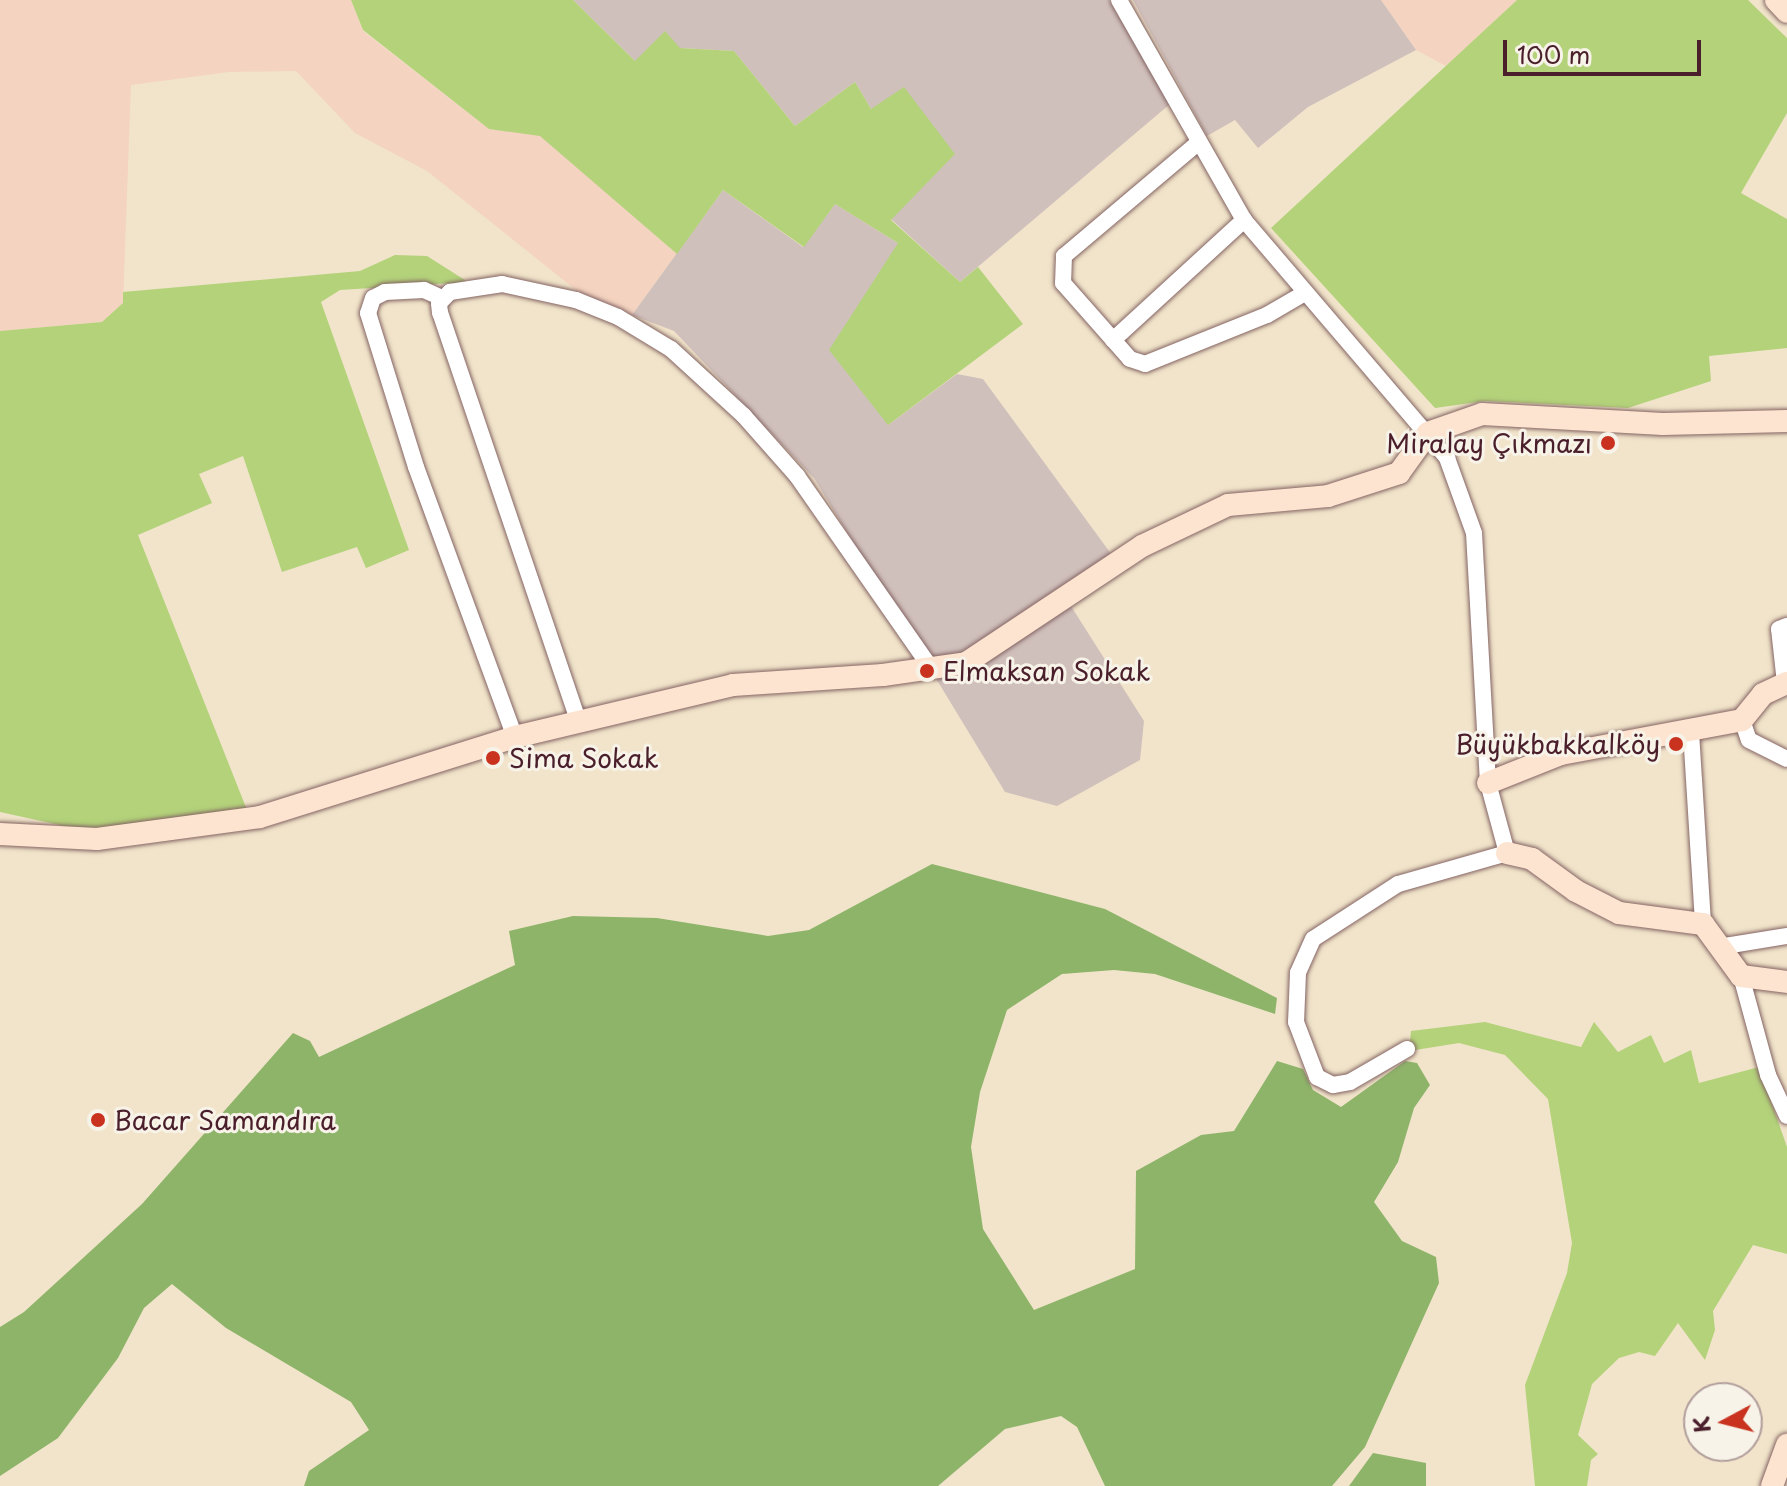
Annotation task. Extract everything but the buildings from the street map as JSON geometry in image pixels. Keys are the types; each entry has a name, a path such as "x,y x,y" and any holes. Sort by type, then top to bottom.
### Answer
{"street":[{"path":"1119,0 1244,220 1303,294 1447,458 1474,533 1488,783 1507,853"},
{"path":"1776,0 1787,12"},
{"path":"1199,142 1108,215 1062,262 1063,283 1130,359 1150,363 1267,315 1303,294"},
{"path":"1113,340 1244,220"},
{"path":"515,737 416,467 368,313 373,298 385,292 424,290 442,298 486,285 518,286 597,307 671,349 744,416 797,476 931,668"},
{"path":"442,298 440,313 578,720"},
{"path":"0,834 97,839 260,817 515,737 733,685 966,663 1142,546 1228,505 1328,496 1399,473 1428,433 1482,414 1663,424 1787,421"},
{"path":"1488,783 1561,754 1742,720 1763,694 1786,683 1779,629 1787,626"},
{"path":"1742,720 1749,740 1787,759"},
{"path":"1691,732 1703,924"},
{"path":"1407,1049 1350,1082 1333,1085 1317,1077 1296,1022 1298,973 1313,939 1398,884 1481,856 1507,853 1532,859 1576,891 1619,913 1703,924 1725,946 1741,976 1768,1075 1787,1116"},
{"path":"1725,946 1787,936"},
{"path":"1741,976 1787,982"},
{"path":"1772,1486 1787,1445"}],"shaded area":[{"path":"0,0 351,0 363,31 489,129 540,135 677,254 632,315 606,314 427,171 355,133 296,71 229,72 131,85 123,303 102,322 0,331"},
{"path":"573,0 1109,0 1170,104 960,282 891,219 871,109 855,82 795,126 734,51 680,48 636,62"},
{"path":"1133,0 1381,0 1416,50 1308,107 1258,148 1235,120 1207,136"},
{"path":"1381,0 1517,0 1446,66 1416,50"},
{"path":"723,190 803,247 835,204 898,243 888,425 957,374 983,379 1120,566 1069,603 1144,721 1140,760 1057,806 1005,792 814,478 674,331 632,315"}],"green space":[{"path":"351,0 573,0 635,61 665,31 680,48 734,51 795,126 855,82 871,109 904,87 955,154 891,220 960,282 978,267 1023,324 888,425 829,350 898,243 835,204 804,247 723,190 677,254 540,136 489,129 363,30"},
{"path":"1517,0 1748,0 1787,38 1787,113 1741,193 1787,219 1787,348 1709,356 1711,381 1628,408 1485,401 1435,408 1271,228"},
{"path":"395,255 427,256 468,282 340,290 321,302 409,550 366,568 357,547 282,572 243,456 199,474 212,503 138,535 247,810 96,833 0,812 0,331 102,322 123,303 123,292 360,271"},
{"path":"932,864 1105,909 1277,998 1275,1014 1155,974 1114,970 1062,974 1007,1010 980,1092 971,1147 983,1229 1034,1310 1135,1269 1136,1171 1201,1135 1234,1131 1277,1061 1303,1069 1313,1090 1341,1107 1405,1061 1417,1063 1430,1085 1414,1108 1398,1162 1374,1202 1402,1241 1436,1257 1439,1283 1365,1447 1332,1486 1105,1486 1077,1427 1061,1416 1005,1429 938,1486 304,1486 309,1471 369,1430 351,1402 226,1328 172,1284 144,1308 118,1358 58,1438 0,1476 0,1327 24,1312 142,1204 293,1033 310,1041 319,1057 515,965 509,931 573,916 657,918 768,936 809,930"},
{"path":"1485,1022 1581,1047 1594,1022 1618,1052 1651,1035 1664,1063 1691,1050 1699,1083 1759,1067 1787,1147 1787,1254 1753,1245 1713,1311 1715,1330 1705,1360 1678,1323 1655,1356 1639,1352 1619,1358 1592,1384 1578,1435 1598,1454 1591,1460 1587,1486 1535,1486 1525,1385 1567,1273 1572,1243 1548,1099 1505,1055 1459,1043 1409,1051 1411,1031"},
{"path":"1373,1453 1426,1463 1426,1486 1349,1486"}],"place":[{"name":"Miralay Çıkmazı","path":"1608,443"},
{"name":"Elmaksan Sokak","path":"927,671"},
{"name":"Büyükbakkalköy","path":"1676,744"},
{"name":"Sima Sokak","path":"493,758"},
{"name":"Bacar Samandıra","path":"98,1120"}]}
